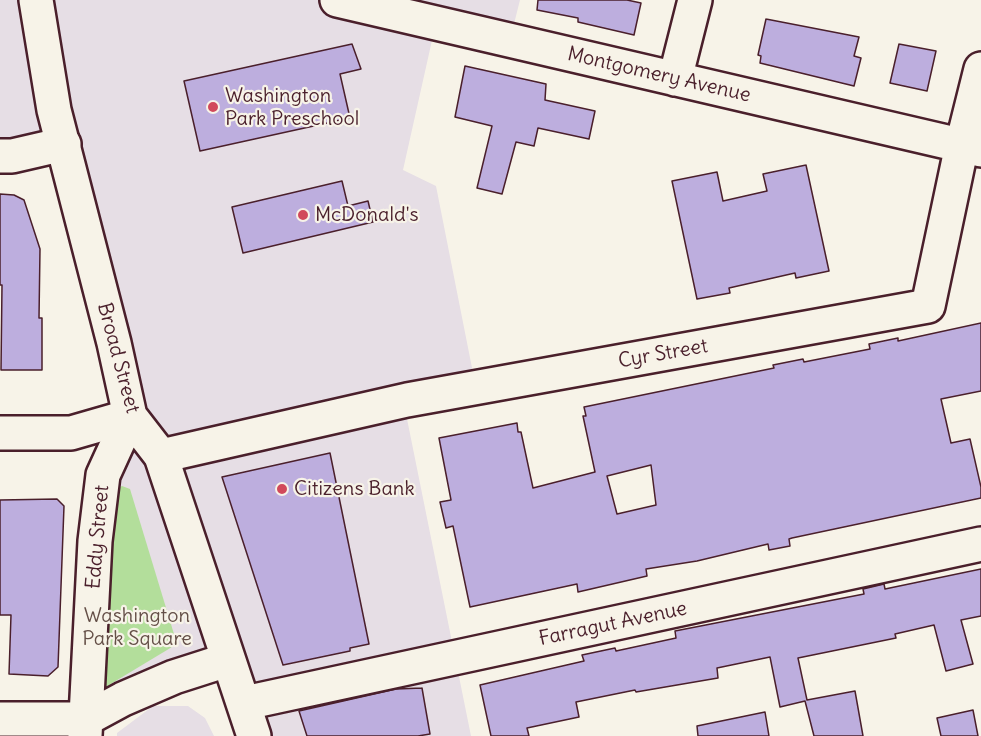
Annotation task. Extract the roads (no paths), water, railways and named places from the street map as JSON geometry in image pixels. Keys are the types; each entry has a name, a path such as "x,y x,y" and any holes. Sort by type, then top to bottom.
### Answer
{"street":[{"name":"Broad Street","path":"36,0 54,110 130,416 161,456 227,660 245,703 254,736"},
{"name":"Montgomery Avenue","path":"337,0 971,148"},
{"path":"675,79 695,0"},
{"name":"Cyr Street","path":"161,456 407,400 928,306 971,148 981,69"},
{"path":"0,156 12,156 64,144"},
{"path":"0,434 71,433 130,416"},
{"name":"Eddy Street","path":"86,728 95,541 103,475 130,416"},
{"name":"Farragut Avenue","path":"245,703 981,544"},
{"path":"0,719 86,728 123,699 174,677 227,660"}],"place":[{"name":"Washington Park Preschool","path":"213,107"},
{"name":"McDonald's","path":"303,215"},
{"name":"Citizens Bank","path":"282,489"}],"park label":[{"name":"Washington Park Square","path":"137,628"}]}
